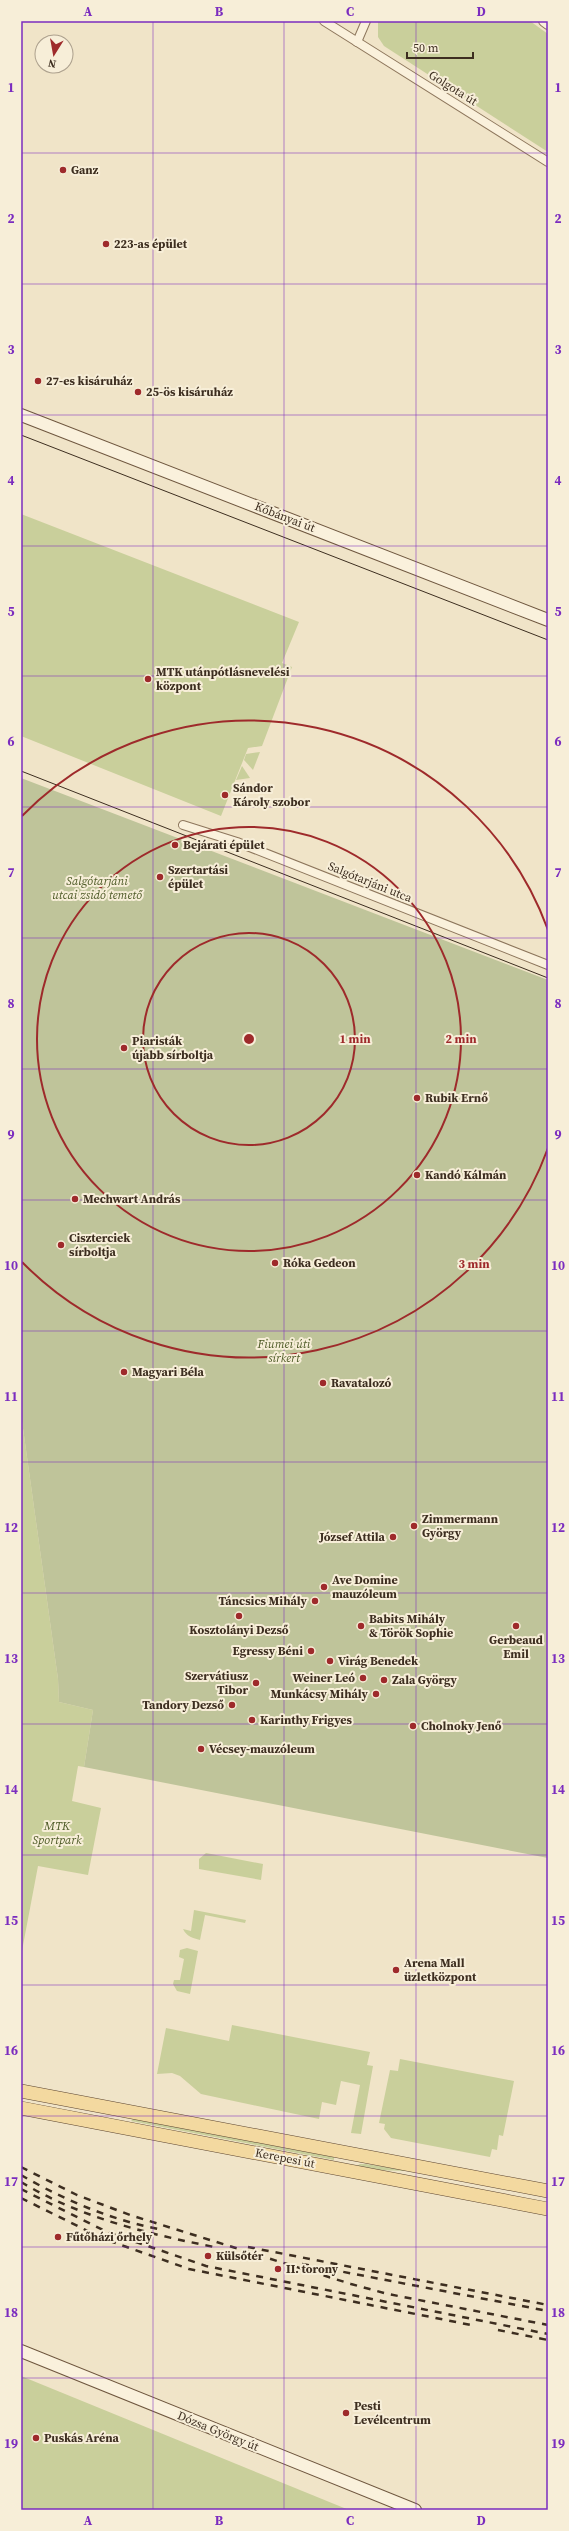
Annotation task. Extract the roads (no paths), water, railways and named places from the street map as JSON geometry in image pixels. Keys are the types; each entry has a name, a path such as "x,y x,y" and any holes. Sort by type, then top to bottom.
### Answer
{"main road":[{"name":"Kőbányai út","path":"21,415 548,620"},
{"name":"Kerepesi út","path":"21,2091 548,2190"},
{"name":"Kerepesi út","path":"21,2108 548,2210"},
{"name":"Dózsa György út","path":"21,2351 416,2510"}],"street":[{"name":"Golgota út","path":"324,21 548,162"},
{"path":"357,42 366,21"},
{"path":"544,21 548,24"},
{"name":"Salgótarjáni utca","path":"183,825 237,842 548,964"}],"tram line":[{"path":"21,435 548,640"},
{"path":"21,771 548,978"}],"railway":[{"path":"21,2167 77,2195 130,2215 351,2284 388,2294 548,2325"},
{"path":"21,2175 54,2193 87,2208 122,2220 158,2229"},
{"path":"21,2182 68,2206 117,2224 167,2237 219,2248"},
{"path":"21,2189 107,2232 206,2266 548,2334"},
{"path":"21,2198 104,2239 189,2269 476,2326"},
{"path":"248,2247 548,2305"},
{"path":"302,2264 548,2311"},
{"path":"498,2330 548,2340"}],"place":[{"name":"Ganz","path":"63,170"},
{"name":"223-as épület","path":"106,244"},
{"name":"27-es kisáruház","path":"38,381"},
{"name":"25-ös kisáruház","path":"138,392"},
{"name":"MTK utánpótlásnevelési központ","path":"148,679"},
{"name":"Sándor Károly szobor","path":"225,795"},
{"name":"Bejárati épület","path":"175,845"},
{"name":"Szertartási épület","path":"160,877"},
{"name":"Piaristák újabb sírboltja","path":"124,1048"},
{"name":"Rubik Ernő","path":"417,1098"},
{"name":"Kandó Kálmán","path":"417,1175"},
{"name":"Mechwart András","path":"75,1199"},
{"name":"Ciszterciek sírboltja","path":"61,1245"},
{"name":"Róka Gedeon","path":"275,1263"},
{"name":"Magyari Béla","path":"124,1372"},
{"name":"Ravatalozó","path":"323,1383"},
{"name":"Zimmermann György","path":"414,1526"},
{"name":"József Attila","path":"393,1537"},
{"name":"Ave Domine mauzóleum","path":"324,1587"},
{"name":"Táncsics Mihály","path":"315,1601"},
{"name":"Kosztolányi Dezső","path":"239,1616"},
{"name":"Babits Mihály & Török Sophie","path":"361,1626"},
{"name":"Gerbeaud Emil","path":"516,1626"},
{"name":"Egressy Béni","path":"311,1651"},
{"name":"Virág Benedek","path":"330,1661"},
{"name":"Weiner Leó","path":"363,1678"},
{"name":"Zala György","path":"384,1680"},
{"name":"Szervátiusz Tibor","path":"256,1683"},
{"name":"Munkácsy Mihály","path":"376,1694"},
{"name":"Tandory Dezső","path":"232,1705"},
{"name":"Karinthy Frigyes","path":"252,1720"},
{"name":"Cholnoky Jenő","path":"413,1726"},
{"name":"Vécsey-mauzóleum","path":"201,1749"},
{"name":"Arena Mall üzletközpont","path":"396,1970"},
{"name":"Fűtőházi őrhely","path":"58,2237"},
{"name":"Külsőtér","path":"208,2256"},
{"name":"II. torony","path":"278,2269"},
{"name":"Pesti Levélcentrum","path":"346,2413"},
{"name":"Puskás Aréna","path":"36,2438"}],"park label":[{"name":"Salgótarjáni utcai zsidó temető","path":"97,888"},
{"name":"Fiumei úti sírkert","path":"284,1351"},
{"name":"MTK Sportpark","path":"57,1833"}]}
